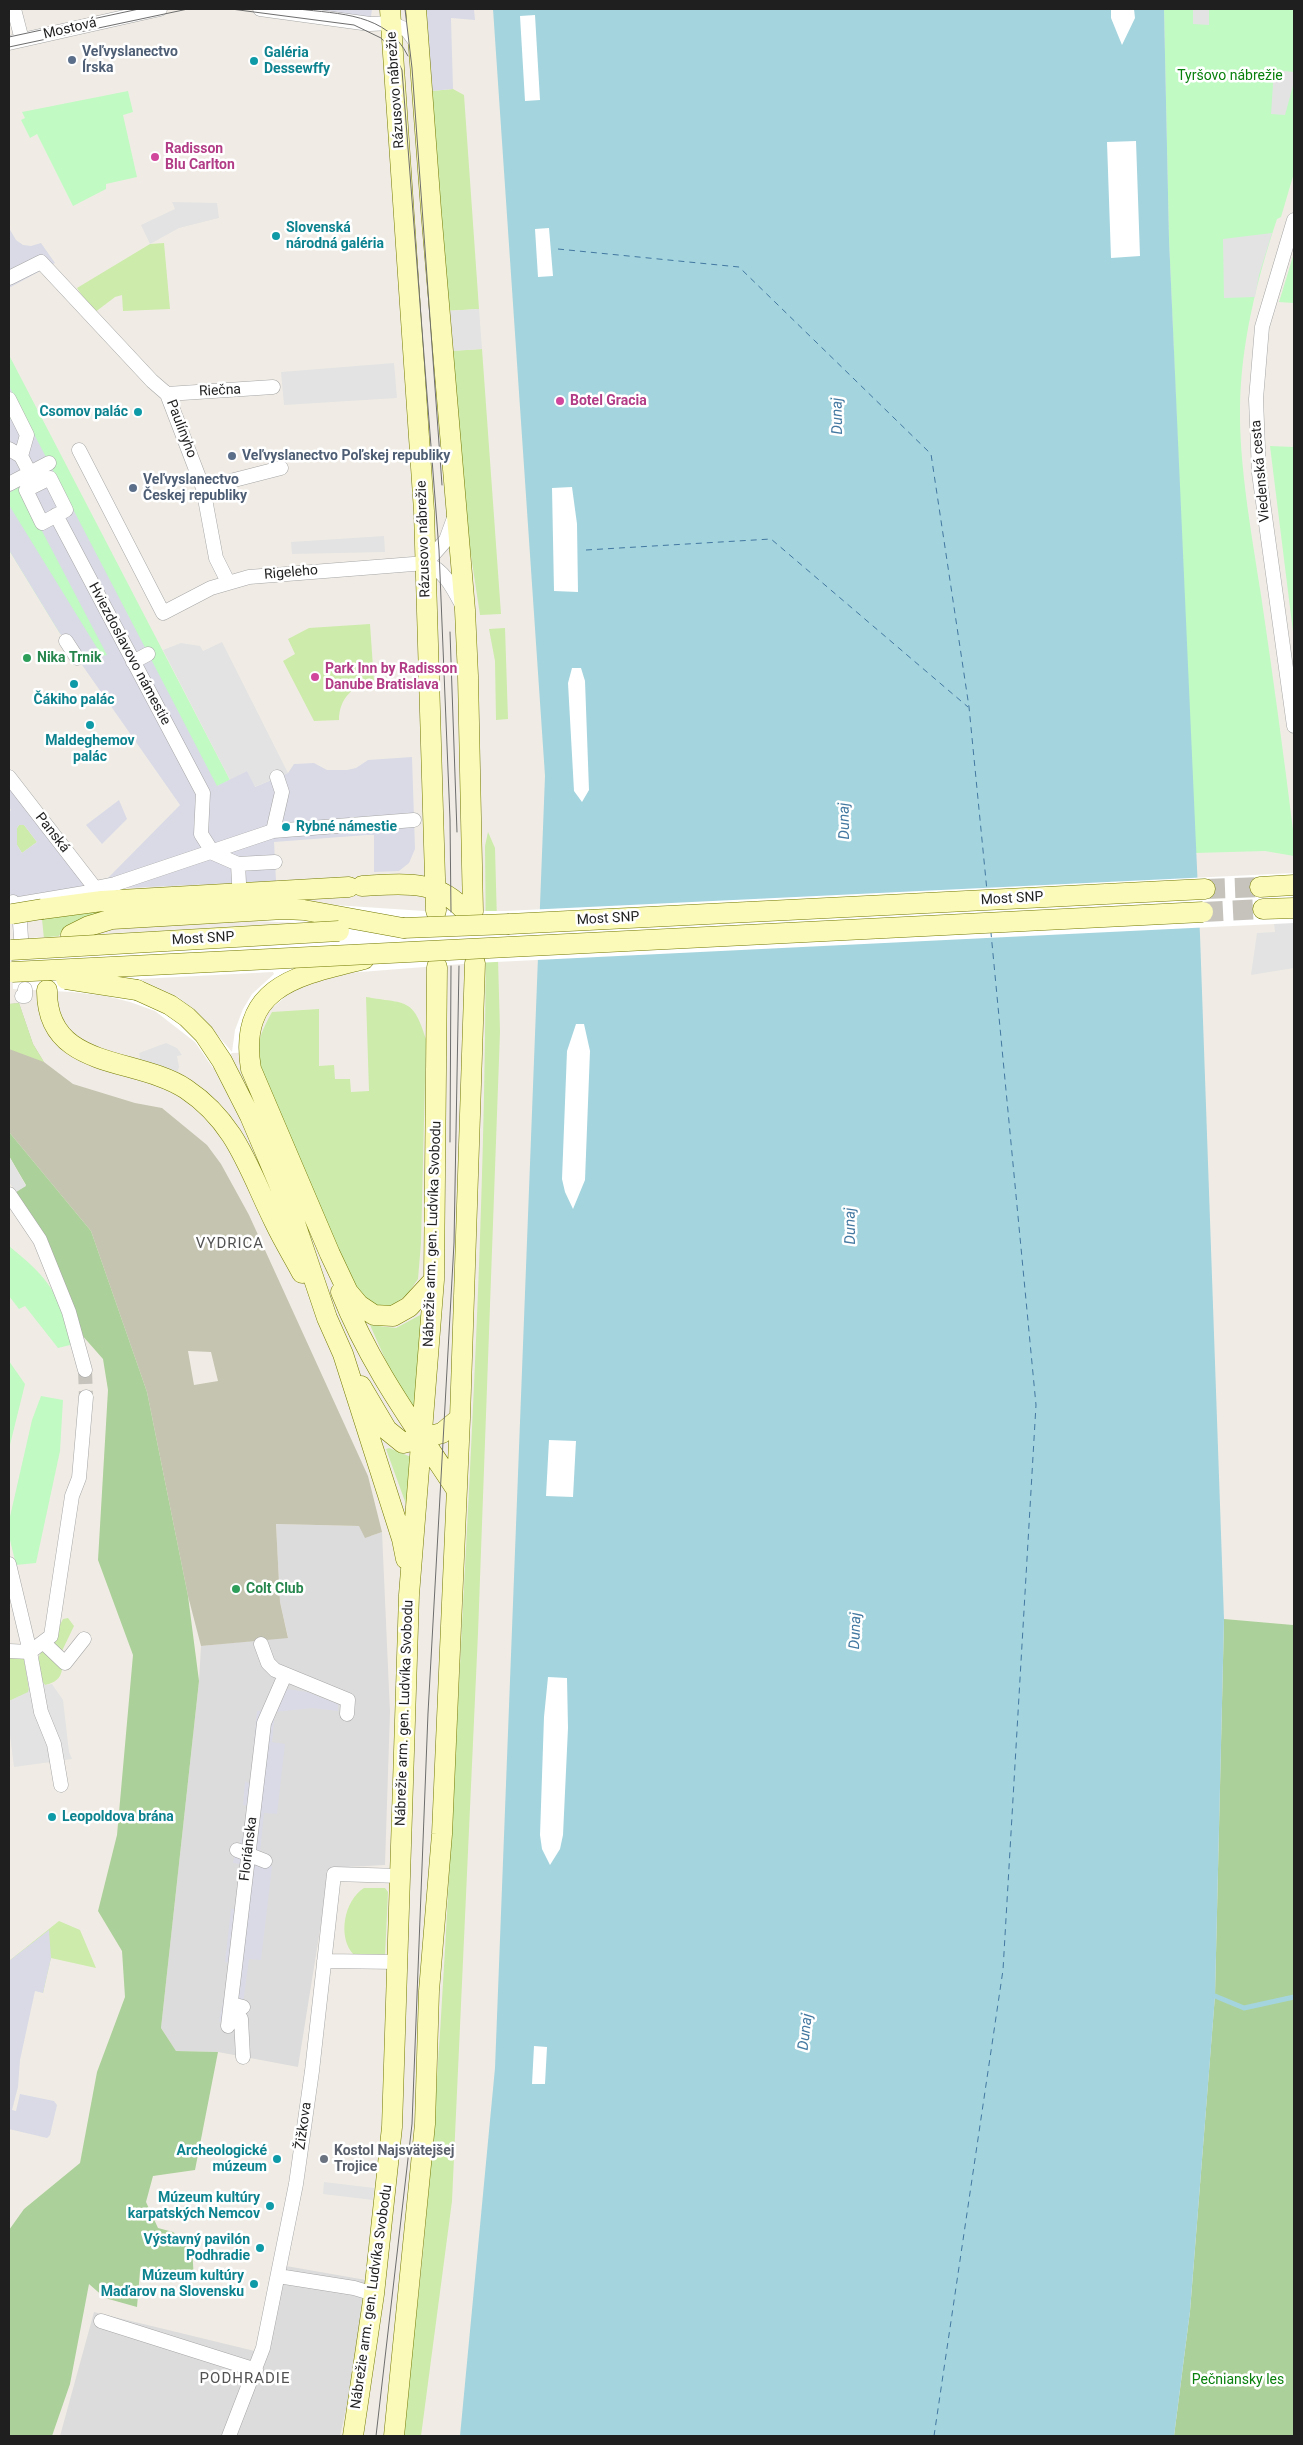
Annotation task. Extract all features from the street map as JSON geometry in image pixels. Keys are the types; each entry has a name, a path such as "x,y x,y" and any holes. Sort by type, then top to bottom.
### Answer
{"main road":[{"path":"416,9 420,48"},
{"name":"Rázusovo nábrežie","path":"391,16 424,511 436,911"},
{"name":"Rázusovo nábrežie","path":"420,48 455,507 465,610 468,676 470,912 451,896 435,890"},
{"path":"406,884 423,864 434,831"},
{"path":"13,914 102,901 406,884 435,890"},
{"path":"1260,887 1294,885"},
{"name":"Most SNP","path":"14,946 1205,889"},
{"path":"1263,910 1294,908"},
{"path":"71,935 101,922 154,915 264,909 304,910 403,928"},
{"name":"Most SNP","path":"10,972 1203,912"},
{"path":"390,953 316,971 280,986 256,1013 249,1034 249,1052 256,1086 348,1292 359,1305 374,1315 384,1317 401,1313 434,1280"},
{"path":"394,2436 425,2124 429,1991 442,1834 460,1418 475,963"},
{"name":"Nábrežie arm. gen. Ludvíka Svobodu","path":"353,2436 374,2294 392,2127 399,1962 409,1594 434,1280 437,967"},
{"path":"10,972 115,985 149,994 170,1004 187,1017 204,1034 222,1061 250,1116 293,1217 327,1318 342,1354 402,1539 409,1578 409,1594"},
{"path":"47,990 47,1004 51,1020 57,1031 73,1047 96,1058 150,1073 177,1084 198,1098 221,1120 243,1152 275,1224 327,1318"},
{"path":"330,1254 341,1292 358,1332 376,1367 456,1489"},
{"path":"342,1354 392,1436 403,1443 410,1443 422,1437 442,1433 460,1418"}],"street":[{"path":"14,9 15,41"},
{"name":"Mostová","path":"15,41 160,9"},
{"path":"260,9 370,24 391,16"},
{"path":"322,16 344,9"},
{"name":"Rázusovo nábrežie","path":"391,16 407,30 420,48"},
{"name":"Viedenská cesta","path":"1294,220 1262,327 1256,399 1259,473 1294,726"},
{"name":"Paulínyho","path":"10,275 41,262 152,381 167,394 203,488 216,558 228,582"},
{"name":"Riečna","path":"167,394 272,388"},
{"path":"9,399 27,435 15,453 33,479"},
{"name":"Rigeleho","path":"79,450 163,613 211,588 228,582 272,573 426,563"},
{"path":"9,484 33,479 50,478 66,510 56,516 42,522 26,490 33,479 49,463"},
{"path":"203,488 281,468"},
{"path":"455,507 452,529 446,540 426,563 448,580 465,610"},
{"name":"Hviezdoslavovo námestie","path":"56,516 203,793 201,834 213,852"},
{"path":"66,641 78,658"},
{"path":"133,662 148,654"},
{"name":"Panská","path":"9,777 95,888"},
{"path":"273,831 282,792 277,777"},
{"path":"14,946 12,902 13,905 96,891 95,888 115,884 273,831 367,829 414,820"},
{"path":"213,852 238,864 275,862"},
{"path":"238,864 240,883"},
{"path":"9,1194 40,1240 69,1312 84,1370"},
{"path":"9,1651 30,1652 51,1636 56,1574 72,1496 79,1478 86,1396"},
{"path":"9,1564 14,1576 41,1712 54,1744 61,1785"},
{"path":"43,1642 64,1662 84,1639"},
{"path":"261,1644 268,1663 285,1675 348,1700 347,1714"},
{"name":"Floriánska","path":"228,2026 237,2005 243,1852 264,1723 285,1675"},
{"path":"243,1852 265,1861"},
{"name":"Žižkova","path":"229,2436 256,2370 278,2276 296,2184 334,1874 400,1876"},
{"path":"324,1961 399,1962"},
{"path":"237,2005 241,2019 243,2057"},
{"path":"278,2276 374,2294"},
{"path":"101,2321 256,2370"}],"shaded area":[{"path":"260,9 372,9 370,24"},
{"path":"425,9 474,9 475,20 451,18 453,89 431,91"},
{"path":"1193,9 1209,9 1209,25 1193,24"},
{"path":"1274,70 1294,72 1294,82 1285,115 1271,114"},
{"path":"172,202 217,203 219,218 179,228 150,244 141,225 175,209"},
{"path":"9,228 16,240 23,245 31,246 41,243 55,263 9,288"},
{"path":"1272,233 1259,275 1255,297 1224,298 1223,239"},
{"path":"479,309 482,349 450,351 446,311"},
{"path":"394,363 397,398 284,405 281,372"},
{"path":"9,386 217,786 247,771 255,787 288,773 294,764 314,763 327,770 347,770 356,768 368,760 412,757 415,849 409,863 399,871 374,872 374,835 367,835 274,842 276,881 125,888 106,880 180,805 59,632 9,550 9,505 102,656 107,655 19,487 9,493 9,420 12,418 9,412"},
{"path":"384,536 385,552 292,554 291,542"},
{"path":"222,642 288,773 254,787 247,771 230,780 163,650 181,643 200,646 203,651"},
{"path":"9,777 95,888 13,902 9,891 9,812 11,810 9,807","holes":["19,825 24,825 37,842 22,853 17,845 17,828"]},
{"path":"119,800 127,819 102,844 86,825"},
{"path":"1270,887 1294,889 1294,968 1251,975 1257,933 1275,932"},
{"name":"VYDRICA","path":"19,1003 33,1044 44,1062 73,1084 135,1103 162,1108 207,1145 221,1164 249,1215 368,1476 382,1532 365,1538 359,1526 276,1524 280,1602 288,1638 201,1646 188,1596 147,1392 91,1231 9,1132 9,1004","holes":["188,1351 211,1352 218,1381 194,1385"]},
{"path":"166,1043 177,1048 182,1055 177,1056 179,1067 177,1073 140,1059 139,1053"},
{"path":"9,1156 26,1186 16,1192 9,1182"},
{"path":"276,1524 360,1526 371,1536 382,1532 390,1712 385,1865 330,1868 298,2067 218,2052 176,2051 161,2028 199,1681 201,1646 288,1637 280,1602"},
{"path":"23,1652 42,1682 45,1685 52,1684 63,1700 69,1752 72,1759 14,1767 9,1727 9,1701 28,1692 29,1689"},
{"path":"287,1689 307,1692 338,1704 338,1711 312,1708 275,1712 272,1742 285,1744 277,1814 264,1813 260,1852 272,1867 261,1960 249,1959 241,2019 228,2026 219,2021 227,1982 229,1963 225,1962 231,1909 236,1909 240,1864 233,1863 236,1850 243,1836 247,1806 243,1805 245,1782 250,1783 257,1711 277,1709"},
{"path":"49,1930 51,1958 43,1993 35,1991 20,2060 18,2087 12,2110 16,2111 20,2094 54,2101 57,2105 50,2135 47,2138 9,2129 9,1961"},
{"path":"324,2182 374,2188 373,2200 323,2194"},
{"path":"286,2266 366,2280 357,2360 340,2436 60,2436 94,2312 267,2354"}],"green space":[{"name":"Tyršovo nábrežie","path":"1164,9 1294,9 1294,173 1281,217 1277,219 1251,312 1243,359 1240,430 1250,525 1294,838 1294,856 1265,851 1195,853 1169,239"},
{"path":"453,89 464,95 479,309 446,311 431,91"},
{"path":"128,91 133,112 123,115 137,177 106,184 106,189 73,206 37,134 30,138 21,120 25,118 22,112"},
{"path":"164,243 170,309 123,311 122,295 115,297 94,313 77,288 150,244"},
{"path":"1294,253 1294,303 1279,302"},
{"path":"482,349 501,614 480,615 461,489 450,351"},
{"path":"9,355 230,780 203,793 59,632 9,550"},
{"path":"1270,446 1294,447 1294,640"},
{"path":"370,624 374,682 366,683 349,694 342,705 339,720 314,721 283,661 295,654 288,639 309,628"},
{"path":"505,628 508,719 496,720 495,661 489,629"},
{"path":"19,825 24,825 37,842 22,853 17,845 17,828"},
{"path":"488,832 495,848 500,1032 478,1633 452,2201 421,2436 401,2436 421,2276 430,2177 449,1874 480,1246 485,1046 485,846"},
{"path":"110,910 71,924 45,949 42,919"},
{"path":"366,997 399,1002 412,1009 417,1016 426,1039 421,1243 418,1279 407,1295 391,1306 370,1305 348,1277 262,1084 258,1054 262,1032 272,1012 319,1009 319,1066 334,1065 335,1079 350,1079 351,1092 369,1091"},
{"path":"19,1003 33,1044 44,1062 9,1049 9,1004"},
{"path":"9,1132 91,1231 147,1392 188,1596 199,1681 161,2028 176,2051 218,2052 195,2170 153,2176 146,2202 158,2228 173,2232 192,2246 194,2281 140,2271 137,2307 105,2298 89,2284 70,2384 52,2436 9,2436 9,2230 24,2209 80,2163 97,2072 125,1997 122,1951 98,1911 117,1835 133,1655 98,1560 108,1390 103,1359 81,1334 16,1192 26,1185 9,1156"},
{"path":"9,1246 35,1268 51,1289 63,1312 74,1344 58,1348 25,1306 19,1309 9,1296"},
{"path":"422,1314 416,1403 410,1407 398,1388 370,1325 396,1328"},
{"path":"9,1361 25,1384 9,1449"},
{"path":"41,1396 63,1400 60,1451 36,1563 16,1565 9,1536 9,1521 32,1420"},
{"path":"389,1448 411,1457 407,1507 386,1449"},
{"path":"68,1618 74,1626 61,1653 50,1644 63,1619"},
{"name":"Pečniansky les","path":"1224,1619 1293,1625 1294,1619 1294,2436 1174,2436 1190,2311 1215,1995"},
{"path":"44,1649 62,1669 56,1680 45,1685 40,1677 38,1667 39,1657"},
{"path":"9,1652 23,1652 29,1689 28,1693 9,1701"},
{"path":"364,1888 385,1888 388,1892 385,1956 354,1955 346,1939 344,1929 348,1910 357,1894"},
{"path":"59,1921 80,1930 96,1968 51,1958 43,1993 9,1961"}],"water":[{"name":"Dunaj","path":"493,9 1164,9 1169,239 1200,935 1224,1619 1215,1996 1190,2311 1174,2436 460,2436 495,2068 545,776"}],"pier":[{"path":"1111,9 1134,9 1135,18 1122,45 1111,18"},
{"path":"535,15 540,100 525,101 520,16"},
{"path":"1136,141 1140,256 1111,258 1107,142"},
{"path":"549,228 553,276 538,277 535,229"},
{"path":"572,487 577,524 578,592 554,591 552,488"},
{"path":"572,668 581,668 585,681 589,790 582,802 574,791 568,683"},
{"path":"1294,873 1294,923 475,963 348,973 321,978 292,991 271,1009 259,1030 257,1052 232,1053 213,1068 195,1042 155,1011 106,996 13,989 11,939 300,923 255,921 155,926 289,902 424,911 505,911","holes":["273,972 274,974 252,994 243,1009 235,1030 232,1052 200,1015 178,997 139,979"]},
{"path":"576,1024 584,1024 590,1051 585,1180 573,1209 565,1192 562,1179 567,1051"},
{"path":"549,1440 576,1441 573,1497 546,1496"},
{"path":"548,1677 567,1678 568,1728 563,1835 560,1849 550,1865 542,1849 540,1835 544,1717"},
{"path":"534,2046 547,2047 545,2084 532,2084"}],"waterway":[{"path":"1215,1996 1244,2008 1294,1997"}],"ferry route":[{"path":"558,249 739,267 931,454 969,707 987,891"},
{"path":"586,550 771,539 968,707"},
{"path":"934,2436 1003,1970 1036,1405 991,933"}],"tunnel":[{"path":"1205,889 1260,887"},
{"path":"1203,912 1263,909"},
{"path":"85,1370 86,1397"}],"tram line":[{"path":"9,37 139,9"},
{"path":"9,47 188,9"},
{"path":"231,9 354,25 381,38 393,51 402,70 439,550 450,819 451,912"},
{"path":"298,9 330,12 361,18 388,31 399,42 408,56"},
{"path":"405,9 412,68 442,485"},
{"path":"450,632 457,832"},
{"path":"450,1142 451,966"},
{"path":"376,2436 412,2124 428,1713 454,1243 459,966"}],"place":[{"name":"Veľvyslanectvo Írska","path":"72,60"},
{"name":"Galéria Dessewffy","path":"254,61"},
{"name":"Radisson Blu Carlton","path":"155,157"},
{"name":"Slovenská národná galéria","path":"276,236"},
{"name":"Botel Gracia","path":"560,401"},
{"name":"Csomov palác","path":"138,412"},
{"name":"Veľvyslanectvo Poľskej republiky","path":"232,456"},
{"name":"Veľvyslanectvo Českej republiky","path":"133,488"},
{"name":"Nika Trnik","path":"27,658"},
{"name":"Park Inn by Radisson Danube Bratislava","path":"315,677"},
{"name":"Čákiho palác","path":"74,684"},
{"name":"Maldeghemov palác","path":"90,725"},
{"name":"Rybné námestie","path":"286,827"},
{"name":"Colt Club","path":"236,1589"},
{"name":"Leopoldova brána","path":"52,1817"},
{"name":"Archeologické múzeum","path":"277,2159"},
{"name":"Kostol Najsvätejšej Trojice","path":"324,2159"},
{"name":"Múzeum kultúry karpatských Nemcov","path":"270,2206"},
{"name":"Výstavný pavilón Podhradie","path":"260,2248"},
{"name":"Múzeum kultúry Maďarov na Slovensku","path":"254,2284"}],"district":[{"name":"VYDRICA","path":"230,1244"},
{"name":"PODHRADIE","path":"245,2379"}]}
